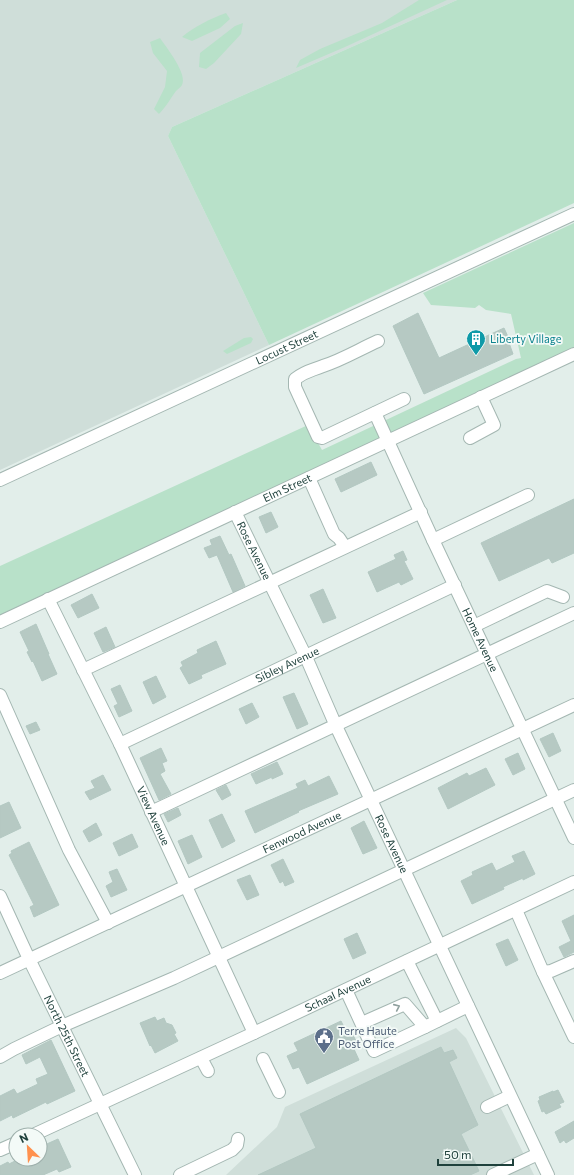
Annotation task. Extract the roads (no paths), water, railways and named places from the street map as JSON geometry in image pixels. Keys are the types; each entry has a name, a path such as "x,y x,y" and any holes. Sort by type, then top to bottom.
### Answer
{"street":[{"name":"Locust Street","path":"0,480 574,214"},
{"path":"378,341 323,367 302,373 295,379 295,386 318,437 322,438 404,399"},
{"name":"Elm Street","path":"0,622 574,354"},
{"path":"470,438 494,425 481,397"},
{"name":"Home Avenue","path":"376,413 421,512 432,540 455,585 574,838"},
{"path":"309,478 334,534 340,538 345,547"},
{"path":"432,540 528,495"},
{"name":"Rose Avenue","path":"235,512 306,657 336,726 548,1175"},
{"path":"83,670 421,512"},
{"name":"Sibley Avenue","path":"120,744 455,585"},
{"path":"474,626 546,591 563,597"},
{"name":"View Avenue","path":"48,599 120,744 254,1034"},
{"path":"151,812 574,613"},
{"path":"0,695 69,850 108,923"},
{"name":"Fenwood Avenue","path":"0,973 574,704"},
{"path":"0,1057 62,1026 127,1000 574,790"},
{"name":"Schaal Avenue","path":"48,1128 254,1034 574,882"},
{"name":"North 25th Street","path":"0,896 29,959 135,1175"},
{"path":"516,910 574,1037"},
{"path":"407,960 437,1021"},
{"path":"543,972 551,971 574,961"},
{"path":"346,990 374,1051 468,1006"},
{"path":"362,1023 405,1004 425,1027"},
{"path":"201,1058 208,1071"},
{"path":"263,1059 279,1092"},
{"path":"486,1107 510,1096"},
{"path":"180,1175 232,1150 237,1145 238,1139"},
{"path":"493,1175 538,1154"}],"place":[{"name":"Liberty Village","path":"476,356"},
{"name":"Terre Haute Post Office","path":"324,1054"}]}
